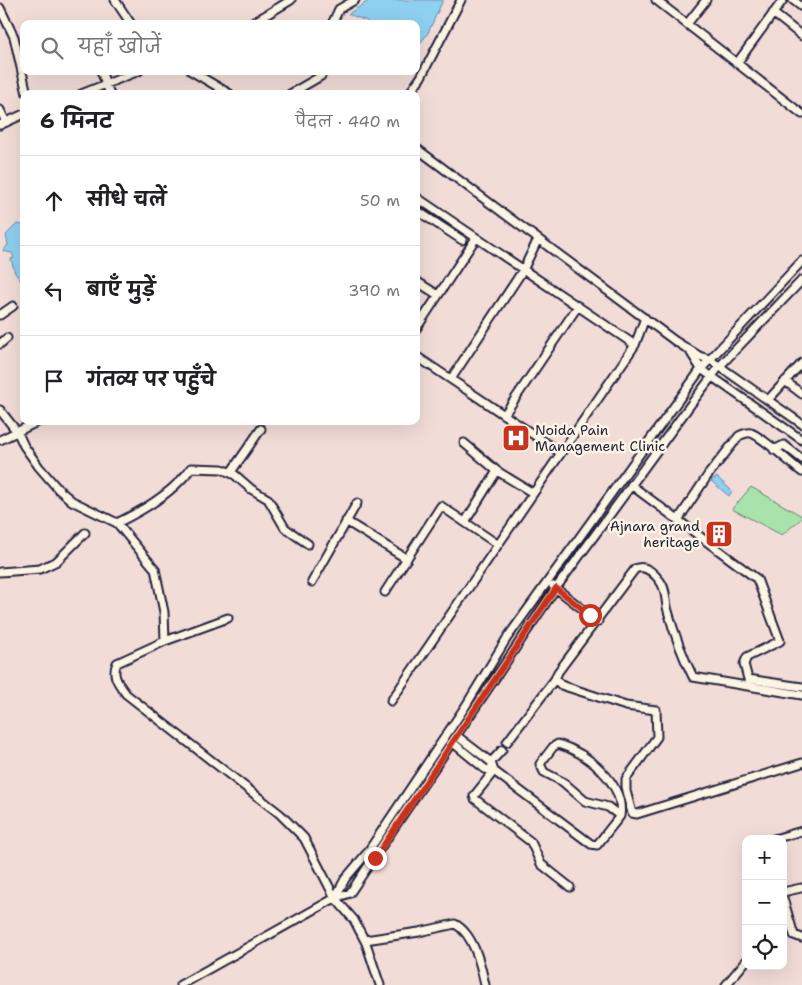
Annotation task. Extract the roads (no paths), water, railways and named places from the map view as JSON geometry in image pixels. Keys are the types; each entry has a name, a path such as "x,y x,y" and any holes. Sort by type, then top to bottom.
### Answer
{"street":[{"path":"115,0 128,20"},
{"path":"258,20 291,0"},
{"path":"334,20 339,9 355,0"},
{"path":"412,90 421,77 461,0"},
{"path":"656,0 802,114"},
{"path":"687,24 706,0"},
{"path":"737,63 783,0"},
{"path":"793,0 802,7"},
{"path":"0,8 14,37 20,63"},
{"path":"773,13 802,36"},
{"path":"23,75 26,90"},
{"path":"102,75 108,90"},
{"path":"92,90 130,75"},
{"path":"198,75 223,90"},
{"path":"297,90 322,75"},
{"path":"0,110 3,123 20,116"},
{"path":"420,151 690,351 709,359 802,424"},
{"path":"420,202 635,345"},
{"path":"420,213 462,240"},
{"path":"420,323 476,238"},
{"path":"450,379 522,270 538,238"},
{"path":"335,898 345,879 367,853 465,707 507,638 701,369 802,261"},
{"path":"180,985 335,898 350,893 556,588 631,485 719,367 802,280"},
{"path":"420,284 438,295"},
{"path":"0,313 13,306"},
{"path":"504,415 578,306"},
{"path":"390,701 635,345 645,318"},
{"path":"0,344 7,338"},
{"path":"690,351 701,369 802,440"},
{"path":"420,359 561,453"},
{"path":"768,400 802,363"},
{"path":"785,381 802,394"},
{"path":"0,410 18,433 24,446 39,467 58,489 72,500 117,523 155,569 163,602 166,641"},
{"path":"0,440 32,425"},
{"path":"231,472 261,429"},
{"path":"678,520 708,475 739,436 750,433 802,472"},
{"path":"464,443 497,472 533,493"},
{"path":"774,450 784,445 802,459"},
{"path":"117,523 138,513 163,495 183,479 191,468 214,468 231,472 251,489 268,499 285,528 308,544"},
{"path":"465,522 497,472"},
{"path":"631,485 757,579 780,641 747,657 744,664 748,679 802,687"},
{"path":"312,582 357,503"},
{"path":"385,592 441,506 498,544"},
{"path":"346,521 406,559"},
{"path":"0,572 40,569 57,561 85,532"},
{"path":"507,742 635,569 640,566 646,568 661,582 666,595 668,611 694,677 802,694"},
{"path":"548,582 598,621"},
{"path":"228,618 166,641 117,663 114,670 116,680 126,694 280,814 304,838 335,898 354,920 365,940 380,985"},
{"path":"555,679 561,685 626,706 656,710 657,737 626,779 626,791 632,813 637,814 802,763"},
{"path":"454,739 491,762 494,771"},
{"path":"454,739 485,769 494,771 591,844 597,845 620,816 620,798 607,778 595,765 568,747 558,744 553,747 540,764 544,772 563,782 585,801 608,807 620,816"},
{"path":"491,762 502,750"},
{"path":"494,771 474,796 475,799 531,842 541,864 570,887"},
{"path":"787,835 802,831"},
{"path":"787,891 801,888"},
{"path":"787,917 794,935 802,938"},
{"path":"365,940 419,932 455,924 461,928 476,950 485,985"},
{"path":"726,985 742,966"}],"water":[{"path":"370,0 443,0 428,33 420,44 420,20 364,20 348,14"},
{"path":"17,224 20,224 20,280 15,273 11,259 14,258 12,253 3,251 8,245 6,235"},
{"path":"717,477 732,491 729,496 711,481"}],"place":[{"name":"Noida Pain Management Clinic","path":"516,438"},
{"name":"Ajnara grand heritage","path":"719,534"}]}
